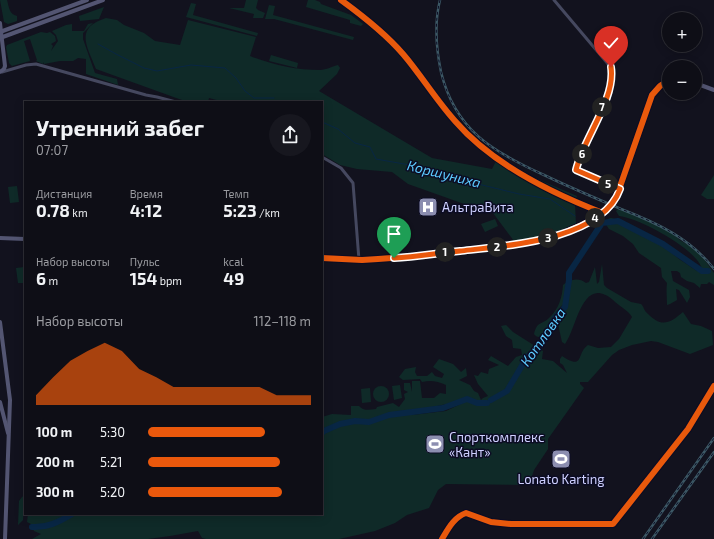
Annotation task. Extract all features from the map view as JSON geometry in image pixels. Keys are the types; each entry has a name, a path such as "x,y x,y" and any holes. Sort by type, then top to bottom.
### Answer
{"street":[{"path":"1,31 87,0"},
{"path":"1,38 103,0"},
{"path":"341,0 387,36 424,80 454,121 484,150 525,177 603,213"},
{"path":"554,0 611,67 612,73 607,96 576,170 620,189"},
{"path":"0,23 5,66 1,72"},
{"path":"1,72 26,65 36,64 172,101"},
{"path":"323,258 359,260 405,258 513,245 542,240 564,233 603,213 616,198 652,95 662,85"},
{"path":"702,86 714,90"},
{"path":"323,158 341,168 353,183 359,260"},
{"path":"0,238 24,239"},
{"path":"0,322 10,400 5,539"},
{"path":"442,539 457,518 466,513 491,522 511,524 613,524 688,429 714,386"},
{"path":"0,402 2,405 6,406 10,400"},
{"path":"0,402 8,436"},
{"path":"2,413 3,410 6,409 9,412"}],"green space":[{"path":"0,0 7,0 12,14 17,16 17,21 8,24 4,22"},
{"path":"246,0 258,0 256,8 265,13 263,18 253,18 254,14 229,8 244,8"},
{"path":"308,0 315,0 321,4 351,15 363,24 361,26 350,23 350,20 306,7"},
{"path":"191,3 196,4 193,15 258,33 257,36 186,17"},
{"path":"269,5 275,6 273,15 354,37 353,40 274,19 265,19"},
{"path":"104,7 99,19 80,21 79,16"},
{"path":"106,18 117,20 124,25 144,33 155,41 180,45 188,20 256,37 250,56 267,62 293,68 311,70 322,70 338,65 340,68 337,74 319,91 432,158 492,169 496,161 577,196 575,204 576,225 544,236 514,241 487,205 467,205 408,184 392,172 357,169 340,165 323,155 323,101 220,101 209,98 208,101 186,101 96,69 89,53 86,32 96,22"},
{"path":"93,23 83,33 83,39 95,73 117,79 118,85 86,74 86,59 78,58 73,61 60,61 44,64 44,62 43,64 36,61 37,60 30,39 24,41 30,61 12,66 9,63 6,47 7,45 41,32 50,32 55,36 56,41 51,44 53,46 51,51 58,41 56,35 52,31 72,24 72,31 84,31 88,24"},
{"path":"271,55 298,63 297,68 269,61"},
{"path":"714,175 714,199 707,199 701,195"},
{"path":"17,186 19,202 10,203 8,187"},
{"path":"619,208 648,219 670,231 681,241 691,246 704,259 714,273 714,285 709,282 707,284 701,284 700,288 694,283 681,277 680,273 677,271 671,271 673,281 689,290 690,297 687,303 679,290 676,289 677,300 667,305 667,283 662,277 661,268 639,253 633,244 623,236 609,229 605,223 606,220 612,218 653,237 679,259 697,271 702,269 698,261 679,244 653,228 640,222 619,216 616,211"},
{"path":"495,219 498,226 485,232 481,224"},
{"name":"Спорткомплекс «Кант»","path":"602,264 604,285 607,288 631,302 641,304 651,317 661,322 669,321 683,312 691,324 701,326 712,331 713,345 690,354 658,342 651,341 632,345 619,350 612,355 588,382 580,382 584,388 548,439 548,449 534,470 529,485 446,484 438,490 429,508 407,515 395,523 375,531 339,539 206,539 202,538 198,531 148,539 32,539 41,534 34,531 31,524 27,522 28,515 323,515 323,417 332,414 351,415 351,406 359,406 364,409 371,410 393,403 399,407 405,399 404,394 408,392 404,390 404,383 410,383 412,392 412,381 420,381 422,398 434,398 440,393 446,394 446,385 431,381 422,382 420,379 403,380 399,377 405,369 416,367 415,372 417,376 427,376 432,372 435,376 442,378 444,374 433,367 439,359 453,364 461,372 466,368 467,376 459,380 470,385 474,391 478,393 481,400 488,396 478,384 474,375 478,376 481,372 488,374 489,369 499,365 488,360 491,356 508,366 516,357 522,355 521,349 513,348 512,340 506,336 501,326 506,325 513,332 543,351 542,359 553,361 567,373 563,365 560,363 562,356 574,362 579,359 584,348 588,345 598,348 611,347 619,339 632,317 626,310 613,300 603,294 594,294 587,298 582,306 565,344 562,342 558,324 567,304 561,306 552,323 542,336 536,336 534,334 535,330 539,324 548,319 555,311 561,299 563,285 565,283 577,279 586,283 589,282 595,267 597,284 599,282","holes":["467,400 469,402 467,401 446,411 412,415 431,411 432,407"]},
{"path":"24,267 24,283 18,283 16,268"},
{"path":"400,385 402,398 394,400 392,386"},
{"path":"381,386 388,391 389,394 384,401 381,402 374,397 373,394 378,387"},
{"path":"370,388 371,402 362,403 361,389"},
{"path":"24,496 23,520 18,525 19,501"}],"waterway":[{"name":"Коршуниха","path":"98,44 144,68 157,71 191,65 225,68 236,78 245,91 254,98 274,98"},
{"name":"Коршуниха","path":"323,122 338,129 355,143 370,147 376,159 421,167 437,174 519,194 550,199 575,216"},
{"name":"Котловка","path":"491,400 507,391 527,357 540,346 555,318 565,307 569,273 602,223 618,221 663,244 702,271 708,271"},
{"name":"Котловка","path":"323,432 340,424 355,421 369,422 389,415 443,408 467,399 477,403 487,403"},
{"name":"Котловка","path":"32,527 43,527 53,524 70,515"}],"railway":[{"path":"440,0 436,36 441,72 447,92 456,109 466,124 479,137 493,148 526,166 660,226 684,240 705,258 714,269"},
{"path":"643,539 714,438"},
{"path":"652,539 714,452"}],"cycle path":[{"path":"341,0 374,25 396,46 410,62 441,105 486,151 523,176 563,196 603,213"},
{"path":"323,258 362,260 378,259 513,245 542,240 582,225 603,213 616,198 652,95 662,85"},
{"path":"442,539 455,520 466,513 491,522 511,524 613,524 688,429 714,386"}],"place":[{"name":"АльтраВита","path":"428,207"},
{"name":"Спорткомплекс «Кант»","path":"435,444"},
{"name":"Lonato Karting","path":"561,459"}],"route":[{"path":"394,258 513,245 542,240 564,233 603,213 616,198 620,189 576,170 607,96 611,82 611,67"}]}
